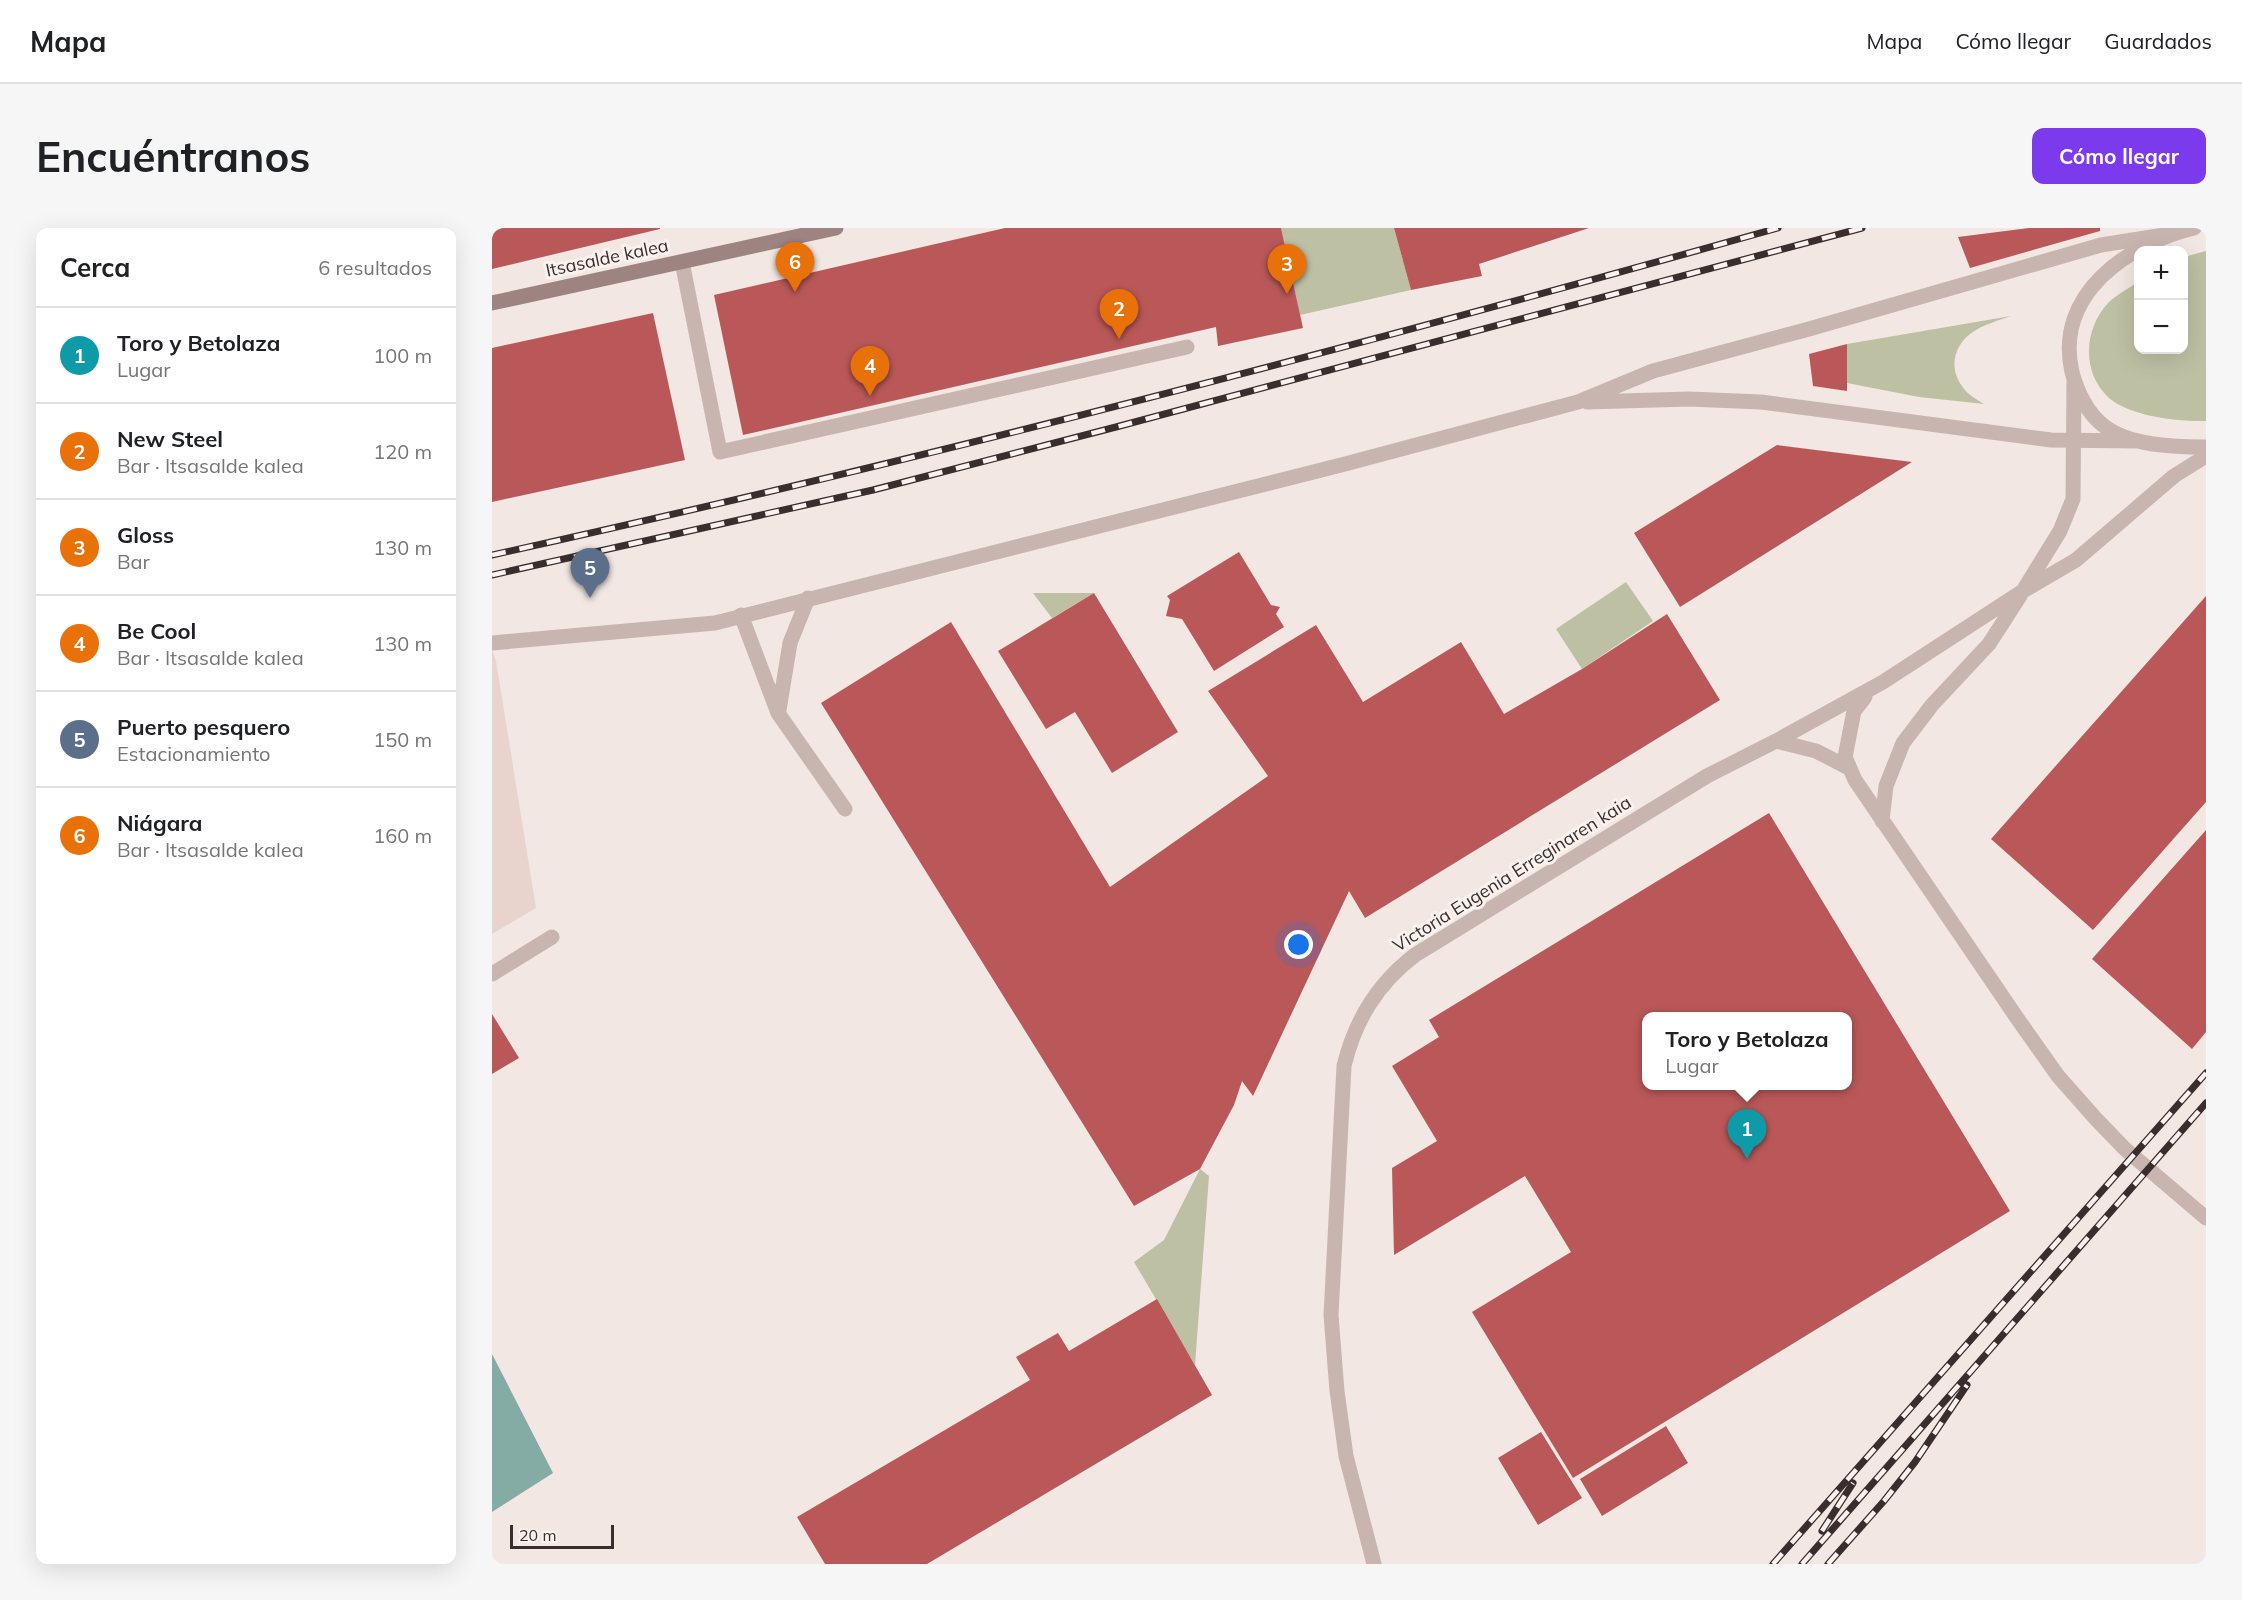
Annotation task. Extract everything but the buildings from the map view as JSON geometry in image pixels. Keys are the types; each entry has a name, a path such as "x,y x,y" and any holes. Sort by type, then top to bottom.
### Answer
{"street":[{"name":"Itsasalde kalea","path":"492,303 836,228"},
{"path":"492,643 715,623 1345,464 1578,402 1653,371 1820,326 2102,244 2194,228"},
{"name":"Victoria Eugenia Erreginaren kaia","path":"2023,591 2060,531 2073,499 2074,382 2070,363 2071,341 2075,319 2083,298 2110,268 2131,254 2170,234"},
{"path":"682,262 720,453 1187,347"},
{"path":"2074,382 2083,400 2104,426 2138,441"},
{"path":"1578,402 1689,399 1761,402 2041,439 2138,441 2206,447"},
{"name":"Victoria Eugenia Erreginaren kaia","path":"1374,1564 1347,1456 1337,1391 1331,1315 1344,1066 1350,1040 1380,988 1395,970 1415,955 1707,776 1844,705 2023,591 2076,560 2174,476 2206,456"},
{"path":"1882,821 1886,786 1903,743 1932,705 1989,644 2023,591"},
{"path":"778,713 790,643 808,598"},
{"path":"741,615 778,713 845,809"},
{"path":"1875,685 1854,711 1845,757 1849,768 1882,821 2058,1076 2125,1149 2206,1218"},
{"path":"1776,741 1816,751 1849,768"},
{"path":"492,974 552,937"}],"green space":[{"path":"1281,228 1394,228 1411,290 1300,315"},
{"path":"2206,251 2206,421 2153,416 2126,408 2106,395 2098,385 2090,361 2091,336 2100,313 2111,300 2134,285 2134,354 2188,354 2188,256"},
{"path":"2011,316 1968,335 1955,357 1959,382 1969,394 1984,404 1919,397 1847,383 1847,344"},
{"path":"1626,582 1653,621 1582,669 1556,629"},
{"path":"1033,593 1094,593 1052,618"},
{"path":"1200,1169 1209,1176 1195,1365 1134,1262 1164,1240"}],"shaded area":[{"path":"492,650 496,661 536,908 492,934"}],"water":[{"path":"492,1354 553,1473 492,1512"}],"railway":[{"path":"492,555 815,481 1137,401 1778,228"},
{"path":"492,575 873,490 1862,228"},
{"path":"1773,1564 2206,1073"},
{"path":"1802,1564 2206,1103"},
{"path":"1828,1564 1915,1462 1967,1385"},
{"path":"1822,1531 1853,1483"}],"place":[{"name":"Niágara","path":"795,292"},
{"name":"Gloss","path":"1287,294"},
{"name":"New Steel","path":"1119,339"},
{"name":"Be Cool","path":"870,396"},
{"name":"Puerto pesquero","path":"590,598"},
{"name":"Toro y Betolaza","path":"1747,1159"}]}
